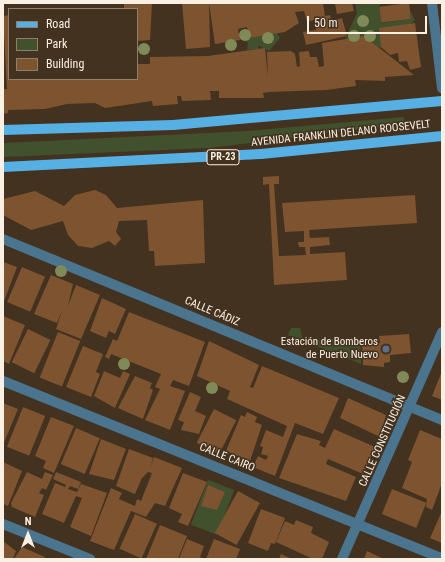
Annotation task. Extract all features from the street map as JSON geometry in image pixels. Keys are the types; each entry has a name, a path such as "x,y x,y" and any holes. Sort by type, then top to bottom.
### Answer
{"main road":[{"name":"AVENIDA FRANKLIN DELANO ROOSEVELT","path":"3,130 173,125 442,101"},
{"name":"AVENIDA FRANKLIN DELANO ROOSEVELT","path":"3,167 261,154 442,136"}],"street":[{"path":"432,3 442,88"},
{"name":"CALLE CÁDIZ","path":"3,238 442,420"},
{"name":"CALLE CONSTITUCIÓN","path":"342,559 411,407 442,332"},
{"name":"CALLE CAIRO","path":"3,381 442,558"},
{"path":"3,524 90,559"}],"green space":[{"path":"355,3 382,3 379,6 381,23 411,19 410,10 415,20 380,48 364,36 345,39 357,13"},
{"path":"244,31 249,38 277,33 280,38 269,51 258,45 259,49 247,50 248,43 241,35"},
{"path":"404,117 404,124 209,148 3,157 3,143 248,131"},
{"path":"291,328 300,328 303,340 360,338 361,364 288,335"},
{"path":"208,480 234,490 217,535 191,525"}],"building":[{"path":"152,3 150,40 138,41 138,8 124,8 124,4"},
{"path":"182,3 209,3 210,47 186,49"},
{"path":"209,3 323,3 325,16 330,15 331,21 342,18 347,36 306,45 303,32 316,30 314,20 307,22 304,11 295,12 299,23 285,32 249,38 247,27 238,29 240,40 215,44"},
{"path":"328,3 352,3 354,11 337,14 335,4"},
{"path":"409,3 411,19 381,23 379,7"},
{"path":"8,15 8,80 138,80 138,64 150,64 150,57 208,56 265,48 268,77 267,52 291,51 295,54 297,67 300,66 299,52 309,51 310,57 317,57 319,67 324,66 322,43 364,36 414,75 385,77 385,81 355,80 356,86 326,90 269,92 263,93 264,98 219,98 219,91 210,91 211,100 182,101 181,96 177,96 178,104 153,106 152,101 105,108 95,103 67,104 45,109 8,110 8,113 3,114 3,89 7,89 3,16"},
{"path":"415,23 421,67 410,70 407,61 399,62 398,53 390,55 381,47 379,28"},
{"path":"279,176 279,184 274,184 279,256 306,255 305,247 299,247 298,242 304,242 304,231 285,232 282,203 415,195 417,223 309,230 310,238 329,237 330,245 310,247 310,254 345,252 347,280 274,285 269,184 263,185 263,177"},
{"path":"95,190 106,195 117,208 203,200 205,263 155,266 154,251 149,251 147,220 119,221 116,232 121,239 115,246 109,241 92,248 78,246 68,235 63,221 31,230 3,215 3,199 35,191 64,206 75,195"},
{"path":"3,262 17,267 3,304"},
{"path":"22,267 45,277 30,312 7,302"},
{"path":"51,275 73,284 68,306 76,285 100,295 81,339 56,329 62,311 57,323 34,314"},
{"path":"102,298 126,309 115,334 109,331 106,338 90,331"},
{"path":"129,312 205,342 189,386 173,380 170,386 185,391 170,430 145,420 160,389 155,387 161,374 111,354 109,359 105,357 113,339 117,341"},
{"path":"3,316 25,325 9,364 3,361"},
{"path":"28,329 50,340 34,373 12,362"},
{"path":"58,332 80,341 62,386 40,377"},
{"name":"Estación de Bomberos de Puerto Nuevo","path":"409,334 411,353 390,355 390,362 384,363 384,367 363,365 362,344 380,343 379,336"},
{"path":"209,341 259,365 250,387 253,388 262,366 339,398 323,434 295,423 275,476 253,467 258,456 266,460 268,456 261,454 263,447 260,446 266,430 283,437 287,426 227,399 230,391 197,376"},
{"path":"83,346 103,354 96,372 100,374 91,397 66,387"},
{"path":"104,371 120,378 123,371 130,374 115,408 94,396"},
{"path":"442,371 442,400 432,396"},
{"path":"135,376 152,383 150,388 153,390 143,419 118,408"},
{"path":"190,392 201,397 195,411 206,416 199,434 181,430 184,422 178,420"},
{"path":"348,398 386,415 380,437 340,418"},
{"path":"3,403 18,409 3,445"},
{"path":"23,407 45,416 29,456 7,447"},
{"path":"214,409 236,420 219,454 197,443"},
{"path":"247,412 257,417 255,422 262,425 250,461 226,451 241,415 245,417"},
{"path":"51,417 74,426 54,473 43,468 46,461 35,456"},
{"path":"76,428 100,438 85,474 61,464"},
{"path":"334,429 375,447 363,474 328,459 326,464 356,477 346,501 279,478 297,434 321,441 319,445 325,448"},
{"path":"420,430 442,439 442,483 432,510 426,507 427,499 402,488 412,462 408,460"},
{"path":"101,439 126,449 114,480 89,474"},
{"path":"129,449 153,458 150,468 154,457 182,468 165,506 155,503 146,517 131,511 114,550 90,541 111,488 122,493 119,499 135,506 137,499 141,501 152,473 148,472 142,478 135,494 116,486"},
{"path":"3,462 22,471 8,506 3,504"},
{"path":"27,472 42,479 45,472 53,475 46,490 42,488 39,493 44,495 35,517 12,507 11,503"},
{"path":"56,472 81,482 78,489 70,486 68,489 77,492 81,484 107,493 91,536 70,527 82,498 76,496 64,523 42,514 55,483 65,487 66,485 53,479"},
{"path":"183,473 207,482 188,526 178,522 182,514 169,508"},
{"path":"208,485 225,492 217,510 201,506"},
{"path":"392,489 426,503 416,528 382,514"},
{"path":"238,491 260,503 237,545 215,533"},
{"path":"261,509 285,518 275,544 271,543 268,551 248,543"},
{"path":"442,511 442,543 430,538"},
{"path":"135,514 157,524 141,558 120,549"},
{"path":"296,520 313,527 311,533 329,542 322,559 313,559 276,542 285,521 294,525"},
{"path":"160,525 187,536 178,559 146,559"},
{"path":"187,539 204,546 200,557 204,559 179,559"},
{"path":"214,539 240,549 236,559 206,559"},
{"path":"3,541 16,551 13,559 3,559"},
{"path":"22,547 45,557 44,559 14,559"},
{"path":"367,551 384,559 364,559"},
{"path":"281,554 292,559 279,559"}],"place":[{"name":"Estación de Bomberos de Puerto Nuevo","path":"386,349"}]}
